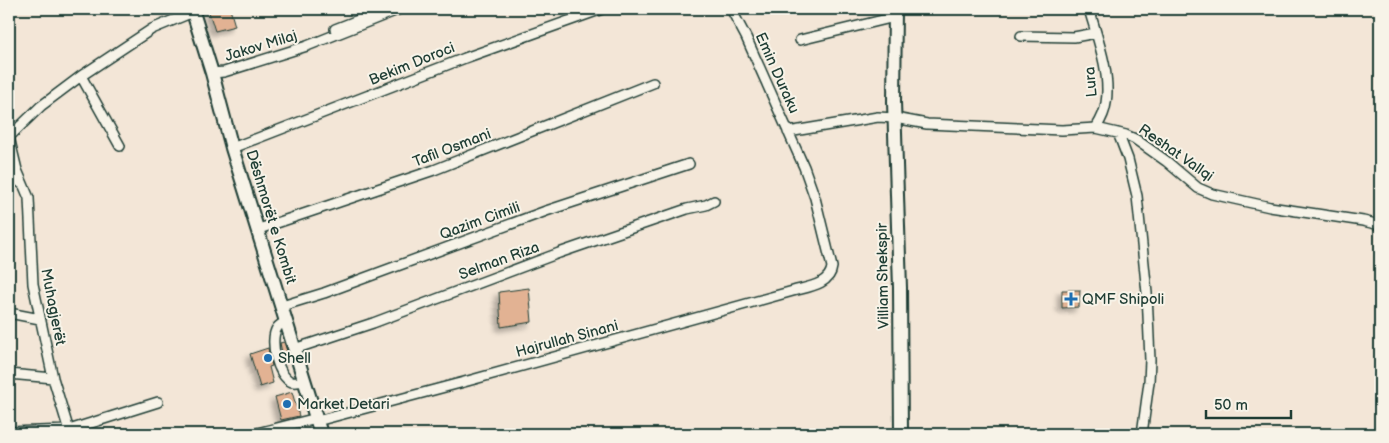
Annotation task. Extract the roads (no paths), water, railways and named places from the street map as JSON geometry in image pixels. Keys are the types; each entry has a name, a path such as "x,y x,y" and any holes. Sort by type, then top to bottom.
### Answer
{"main road":[{"name":"Dëshmorët e Kombit","path":"192,11 212,73 232,148 321,434"},
{"name":"Villiam Shekspir","path":"895,13 901,434"}],"street":[{"path":"212,73 224,67 307,40 386,9"},
{"name":"Jakov Milaj","path":"212,73 224,72 292,51 400,9"},
{"name":"Bekim Doroci","path":"232,148 465,58 602,9"},
{"name":"Emin Duraku","path":"731,9 746,37 788,132 868,118 895,118"},
{"name":"Lura","path":"1088,9 1096,34 1108,92 1102,116 1096,128"},
{"path":"9,137 41,106 81,76 152,30 192,11"},
{"path":"800,40 895,13"},
{"path":"1021,36 1074,37 1096,34"},
{"path":"81,76 120,146"},
{"name":"Tafil Osmani","path":"258,229 434,170 653,83"},
{"name":"Reshat Vallqi","path":"895,118 927,124 1062,130 1096,128 1126,135 1146,146 1198,188 1212,194 1270,207 1363,221 1380,226"},
{"name":"Hajrullah Sinani","path":"253,434 454,385 823,282 830,276 832,267 824,232 804,167 788,132"},
{"path":"1118,133 1128,159 1137,196 1147,293 1150,360 1142,434"},
{"name":"Muhagjerët","path":"9,137 17,170 25,186 28,198 33,284 53,378 69,432"},
{"name":"Qazim Cimili","path":"282,306 333,290 538,214 689,164"},
{"path":"9,172 25,186"},
{"name":"Selman Riza","path":"294,349 373,323 559,253 714,201"},
{"path":"9,313 40,318"},
{"path":"287,322 276,329 273,342 275,352 282,373 287,379 296,382 304,381"},
{"path":"9,374 53,378"},
{"path":"9,432 69,432 158,402"}],"place":[{"name":"QMF Shipoli","path":"1071,299"},
{"name":"Shell","path":"268,358"},
{"name":"Market Detari","path":"287,404"}]}
